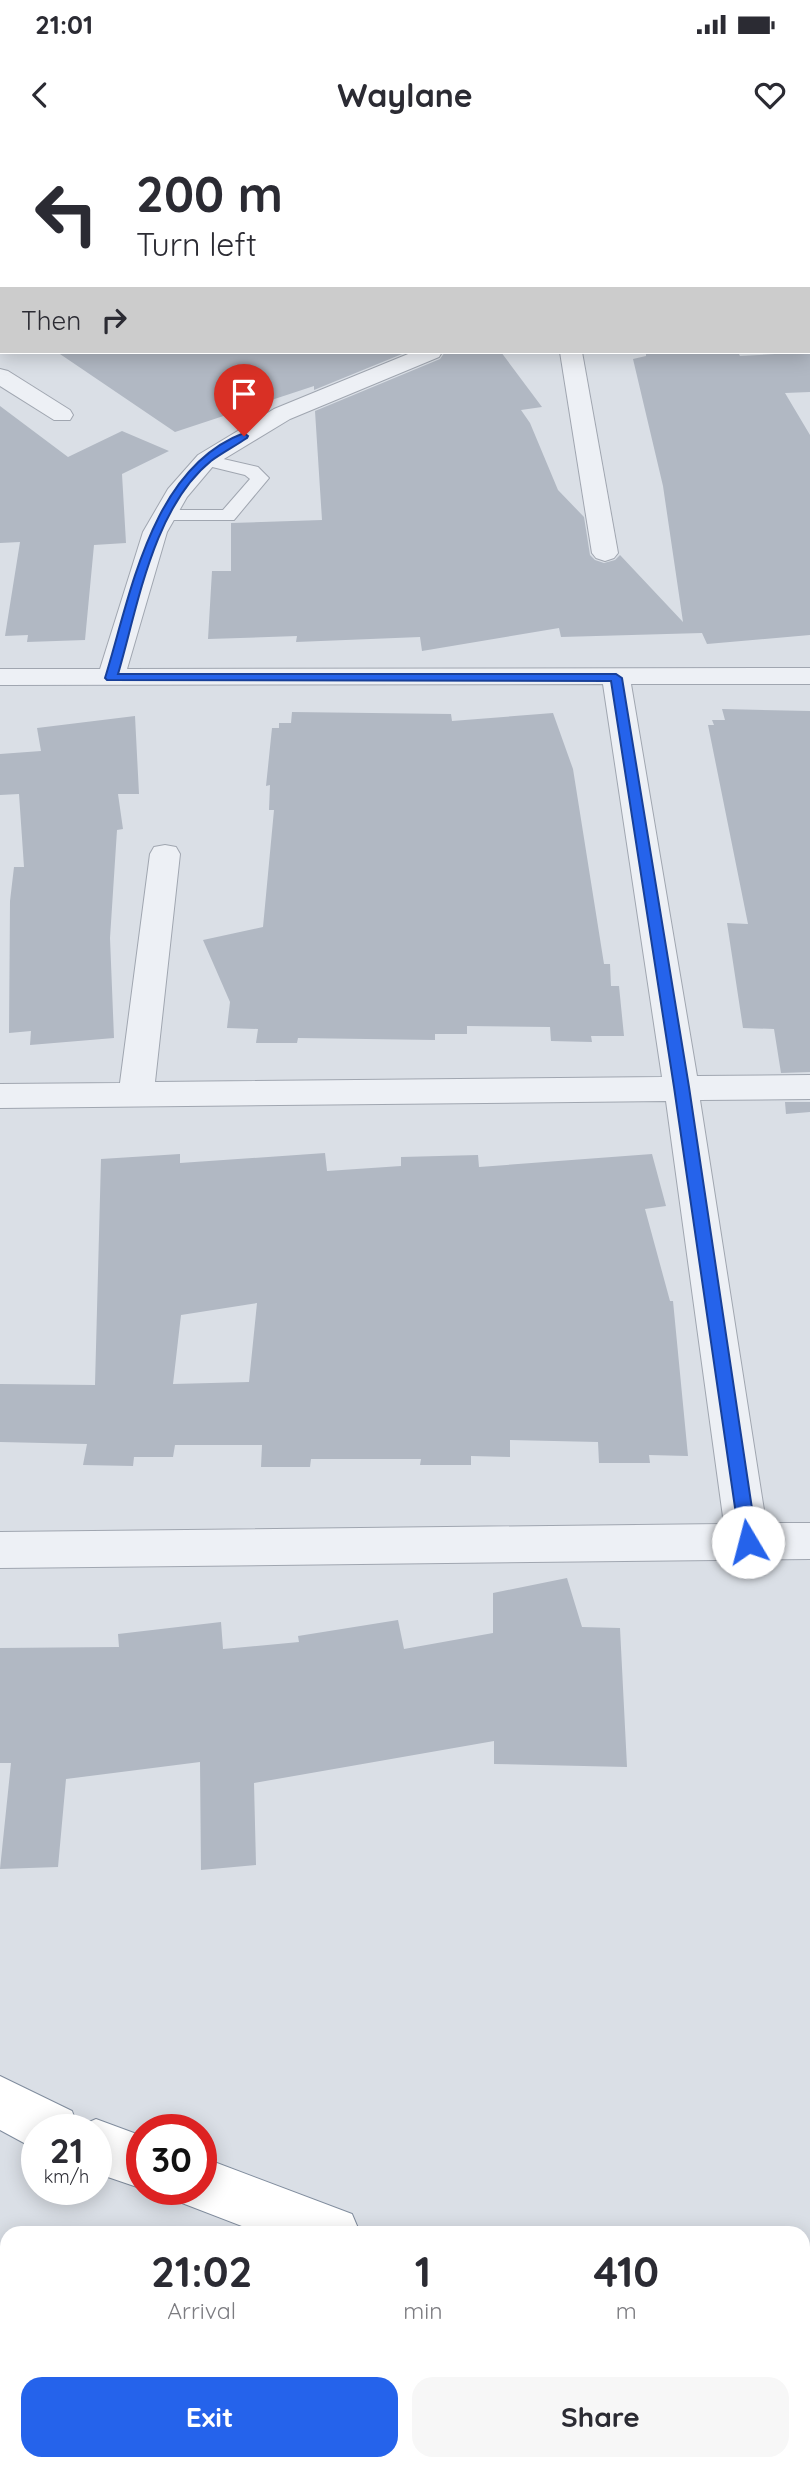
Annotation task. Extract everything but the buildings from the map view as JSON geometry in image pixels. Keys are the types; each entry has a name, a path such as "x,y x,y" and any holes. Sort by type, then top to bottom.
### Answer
{"highway":[{"path":"0,2102 23,2114"},
{"path":"217,2191 314,2226"}],"street":[{"path":"111,678 155,532 177,494 206,460 282,414 426,354"},
{"path":"571,354 606,552"},
{"path":"0,376 62,415"},
{"path":"0,677 810,676"},
{"path":"616,678 681,1087 748,1542"},
{"path":"136,1094 165,854"},
{"path":"0,1096 810,1087"},
{"path":"0,1550 810,1541"}],"lane":[{"path":"164,516 226,516 232,513 260,478 251,471 206,460"}],"route":[{"path":"244,436 206,460 177,494 155,532 111,678 616,678 681,1087 748,1542"}]}
